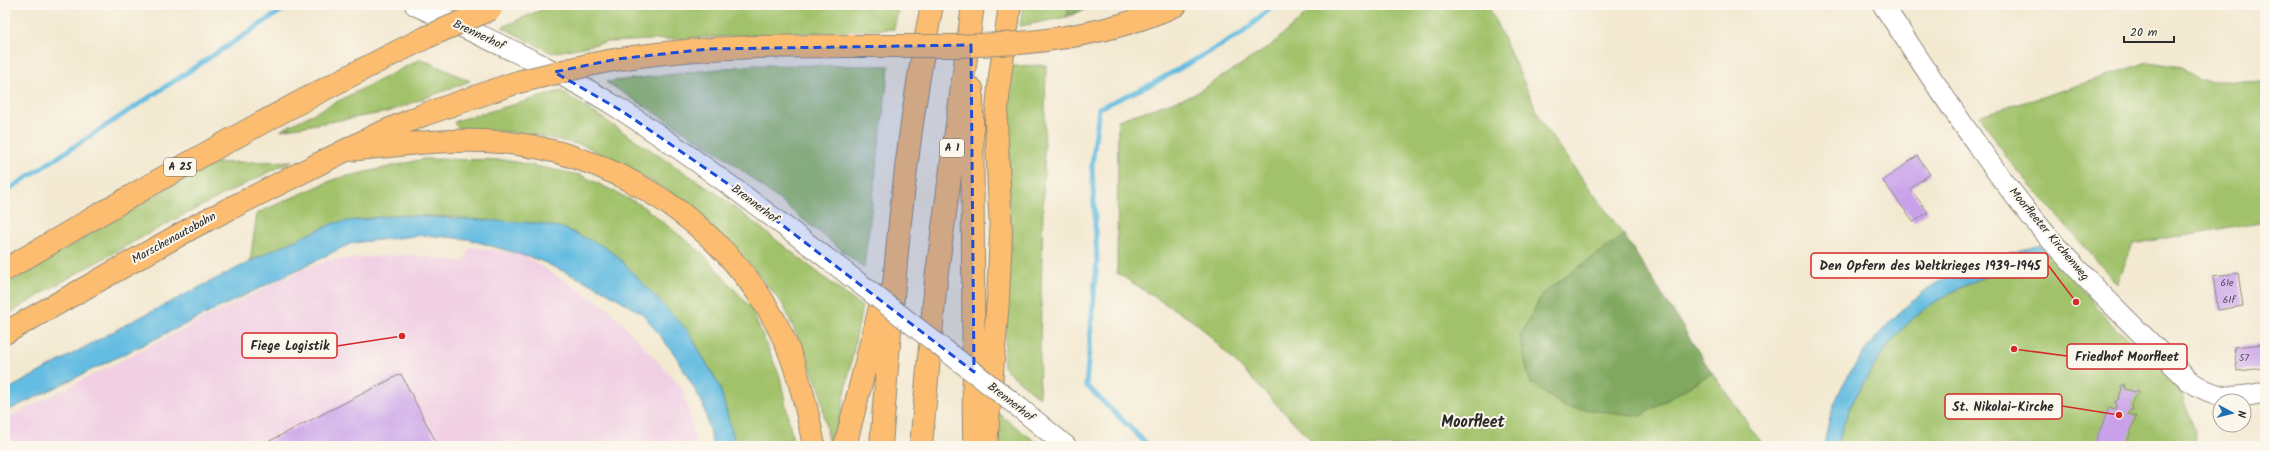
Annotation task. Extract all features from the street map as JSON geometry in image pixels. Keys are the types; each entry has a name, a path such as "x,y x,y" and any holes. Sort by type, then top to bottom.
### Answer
{"highway":[{"path":"881,446 900,225 914,118 932,5"},
{"path":"986,446 998,300 1001,233 996,121 1000,76 1010,5"},
{"name":"Marschenautobahn","path":"5,333 197,225 347,150 423,115 518,82 593,64 656,53 708,49 959,46 1019,43 1096,33 1151,17 1176,5"},
{"name":"A 25","path":"5,270 166,175 359,70 427,37 495,7"},
{"path":"972,11 974,446"},
{"name":"A 1","path":"921,446 936,280 972,11"},
{"path":"347,150 445,141 486,141 525,145 567,155 612,170 653,193 686,217 711,239 742,274 763,304 782,336 804,396 814,446"},
{"path":"845,446 900,225"}],"street":[{"name":"Brennerhof","path":"415,5 569,80 622,111 734,188 841,269 1021,409 1066,446"},
{"name":"Moorfleeter Kirchenweg","path":"1883,5 1989,163 2056,246 2102,295 2188,380 2200,388 2218,396 2233,398 2265,392"}],"highlighted area":[{"path":"971,45 974,372 734,188 622,111 554,72 617,59 708,49"}],"shaded area":[{"path":"470,247 523,255 609,309 683,389 697,446 5,446 5,419 297,272 328,260 370,257 410,255 464,262"}],"green space":[{"path":"552,5 899,5 894,29 608,42 552,53 502,27"},
{"path":"1023,5 1069,5 1067,17 1020,26"},
{"path":"1069,5 1095,5 1067,17"},
{"path":"1316,5 1488,5 1545,128 1624,235 1542,294 1640,416 1712,373 1764,446 1317,446 1199,325 1117,273 1118,120 1193,95 1269,47"},
{"path":"421,59 470,81 388,112 281,130"},
{"path":"2148,62 2182,67 2199,80 2245,82 2265,81 2265,221 2133,244 2117,284 2006,157 1980,115 2039,98"},
{"path":"754,65 889,66 864,268 724,156 606,82"},
{"path":"1046,65 1039,398 1003,367 1008,292 1008,66"},
{"path":"561,91 716,193 862,307 836,440 832,446 829,446 820,390 784,306 745,258 667,190 586,146 529,134 458,128 454,123 456,121"},
{"path":"424,159 505,160 581,175 641,205 702,253 751,308 780,377 794,446 736,446 719,385 688,331 458,217 396,215 334,223 250,261 257,213 335,179"},
{"path":"292,161 147,235 75,274 5,316 5,285 209,163"},
{"path":"1624,235 1712,373 1640,416 1565,407 1530,383 1520,337 1542,294"},
{"path":"2047,255 2053,255 2114,327 2150,355 2181,392 2195,435 2194,446 1838,446 1846,418 1859,391 1883,351 1905,326 1941,298 1981,278"},
{"path":"995,411 1041,446 994,446"}],"water":[{"path":"396,215 536,223 563,228 601,245 616,255 688,331 719,385 736,446 713,446 703,404 675,355 643,314 600,288 539,260 468,239 423,235 352,243 5,412 5,391 127,324 273,250 334,223"},
{"path":"2040,245 2047,255 1981,278 1941,298 1905,326 1883,351 1859,391 1846,418 1838,446 1824,446 1831,412 1844,384 1868,347 1899,313 1933,285 1950,275 1994,257"}],"building":[{"path":"1917,156 1930,174 1910,189 1928,212 1914,222 1883,181"},
{"path":"2238,273 2243,306 2218,310 2213,276"},
{"path":"2265,344 2265,368 2237,371 2234,347"},
{"path":"401,374 438,446 260,446"},
{"path":"2124,384 2125,389 2135,392 2138,390 2140,393 2135,395 2131,405 2133,410 2130,411 2130,409 2128,414 2136,416 2126,446 2094,446 2109,407 2115,409 2117,404 2114,402 2118,400 2122,389 2121,386"}],"waterway":[{"path":"5,192 290,5"},
{"path":"1149,446 1086,385 1097,261 1092,166 1099,108 1152,84 1241,34 1274,5"}],"place":[{"name":"Den Opfern des Weltkrieges 1939-1945","path":"2076,302"},
{"name":"Fiege Logistik","path":"402,336"},
{"name":"Friedhof Moorfleet","path":"2014,349"},
{"name":"St. Nikolai-Kirche","path":"2119,415"}],"district":[{"name":"Moorfleet","path":"1473,422"}]}
